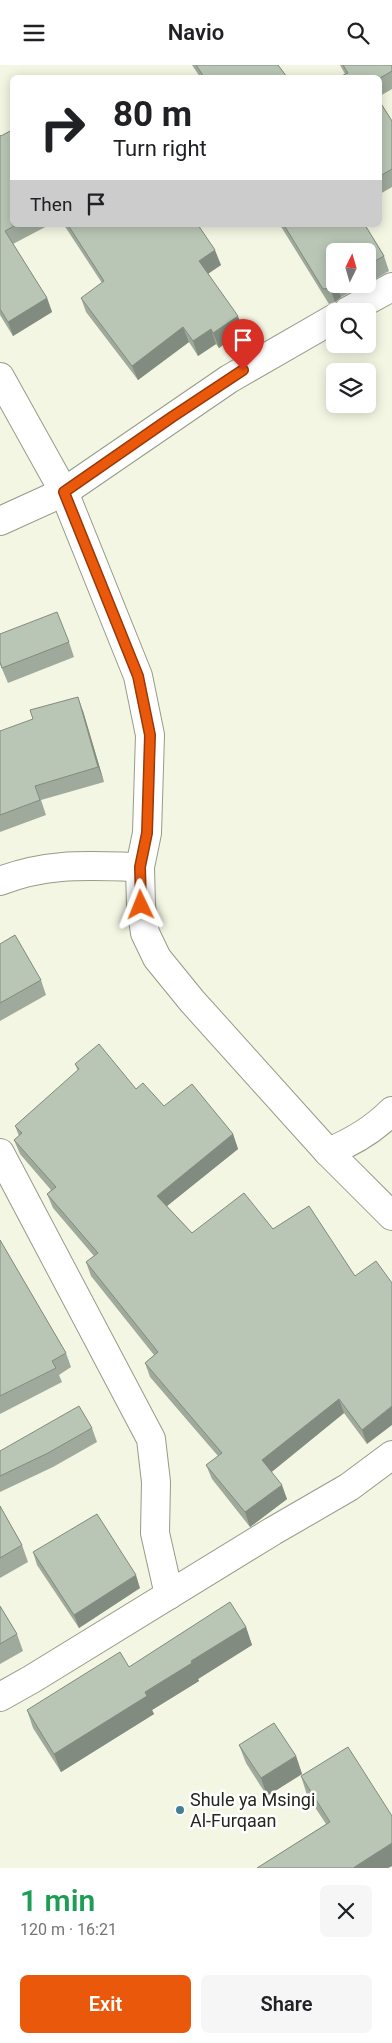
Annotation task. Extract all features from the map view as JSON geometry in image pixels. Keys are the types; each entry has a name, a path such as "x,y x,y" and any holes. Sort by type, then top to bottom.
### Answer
{"street":[{"path":"363,303 392,287"},
{"path":"0,521 64,492 229,379 326,323"},
{"path":"0,377 64,492 138,676 150,735 147,833 140,867 141,905 145,933 157,957 199,1008 328,1152 392,1216"},
{"path":"0,881 28,871 60,866 140,867"},
{"path":"328,1152 351,1143 376,1127 392,1111"},
{"path":"0,1153 151,1439 156,1482 155,1533 170,1595"},
{"path":"0,1697 349,1487 392,1455"}],"building":[{"path":"196,65 278,65 286,75 203,75"},
{"path":"343,65 392,65 392,71 382,77 382,75 344,75 348,73"},
{"path":"382,105 392,121 392,169 382,175"},
{"path":"10,131 10,227 12,227 5,231 47,298 8,322 0,309 1,136"},
{"path":"69,227 199,227 215,250 199,261 238,316 213,333 211,329 193,341 183,327 132,366 81,298 104,281"},
{"path":"285,227 366,227 384,256 376,260 376,243 326,243 326,289 323,289"},
{"path":"57,612 69,642 2,668 0,662 0,634"},
{"path":"78,697 98,767 35,786 40,800 0,815 0,731 33,719 30,710"},
{"path":"15,935 41,980 0,1003 0,944"},
{"path":"99,1044 136,1089 143,1083 164,1106 192,1084 233,1134 157,1196 192,1233 244,1193 273,1229 309,1206 355,1276 376,1261 392,1283 392,1406 362,1430 339,1399 262,1460 282,1485 245,1512 206,1465 222,1453 145,1363 158,1352 86,1262 98,1253 47,1194 56,1187 14,1140 22,1133 15,1126 79,1069 75,1064"},
{"path":"0,1240 66,1353 52,1361 56,1368 0,1396"},
{"path":"79,1406 92,1428 48,1453 0,1476 0,1451"},
{"path":"0,1506 22,1545 0,1558"},
{"path":"97,1514 136,1575 74,1615 33,1552"},
{"path":"230,1602 246,1627 145,1692 147,1696 54,1754 27,1710 120,1652 129,1667"},
{"path":"0,1606 17,1634 0,1644"},
{"path":"274,1723 296,1756 261,1778 239,1745"},
{"path":"348,1747 392,1816 392,1843 353,1868 257,1868 330,1822 301,1776"}],"place":[{"name":"Shule ya Msingi Al-Furqaan","path":"180,1810"}],"route":[{"path":"141,905 140,867 147,833 150,735 138,676 64,492 243,370"}]}
